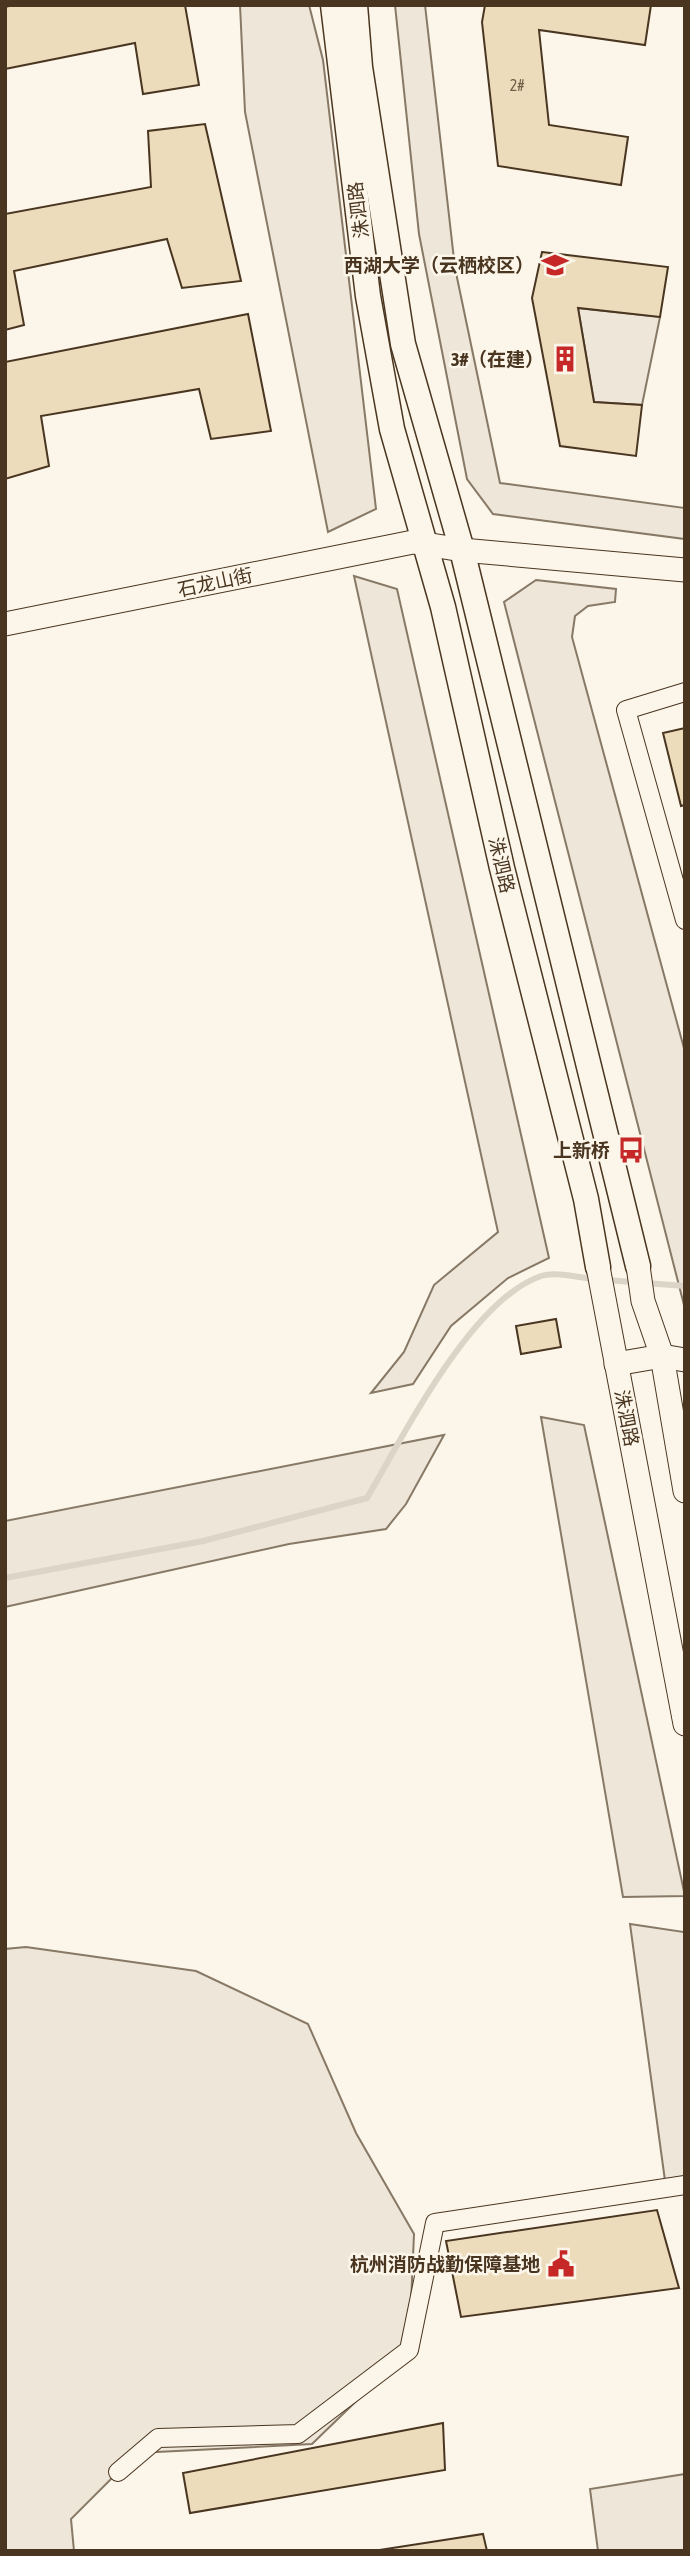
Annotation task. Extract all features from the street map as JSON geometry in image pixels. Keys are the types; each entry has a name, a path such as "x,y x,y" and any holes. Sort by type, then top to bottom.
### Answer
{"main road":[{"name":"洙泗路","path":"333,5 368,296 392,429 443,607 502,868 586,1199 598,1267"},
{"name":"洙泗路","path":"355,5 360,67 403,344 462,550 638,1266"}],"street":[{"name":"石龙山街","path":"5,624 413,542 462,550"},
{"path":"462,550 685,570"},
{"path":"685,692 626,710 685,920"},
{"name":"洙泗路","path":"638,1266 643,1301 673,1358 685,1491"},
{"name":"洙泗路","path":"598,1267 685,1724"},
{"path":"616,1364 673,1358"},
{"path":"118,2472 158,2438 298,2434 410,2350 436,2223 685,2185"}],"shaded area":[{"path":"240,5 309,5 323,60 376,509 328,532 245,112"},
{"path":"395,5 425,5 455,268 500,483 685,508 685,539 493,514 467,479 419,234"},
{"path":"578,308 660,317 642,405 594,402"},
{"path":"354,576 397,589 549,1258 508,1278 451,1326 413,1384 371,1393 404,1352 434,1285 498,1232"},
{"path":"536,580 616,589 615,602 588,606 575,616 572,637 685,1052 685,1309 504,602"},
{"path":"541,1417 584,1425 685,1896 623,1897"},
{"path":"444,1435 406,1504 386,1529 289,1544 5,1607 5,1521"},
{"path":"630,1924 684,1932 685,2185 666,2188"},
{"path":"26,1947 196,1971 308,2024 356,2133 414,2234 409,2350 312,2444 137,2453 71,2519 74,2551 5,2551 5,1949"},
{"path":"685,2474 685,2551 598,2551 590,2489"}],"building":[{"path":"185,5 199,85 143,94 135,43 5,69 5,7"},
{"path":"485,5 651,5 645,45 539,30 549,125 628,137 621,185 498,166 482,22"},
{"path":"205,124 241,281 182,288 167,239 14,271 24,325 5,330 5,214 151,187 148,131"},
{"name":"3#（在建）","path":"542,252 668,267 660,317 578,308 594,402 642,405 636,456 560,446 532,298"},
{"path":"248,314 271,431 211,439 199,389 41,416 49,466 5,479 5,362"},
{"path":"685,728 685,805 681,806 663,733"},
{"path":"556,1319 561,1347 521,1354 516,1326"},
{"name":"杭州消防战勤保障基地","path":"657,2210 679,2288 461,2317 446,2241"},
{"path":"443,2423 445,2470 190,2513 183,2473"},
{"path":"483,2534 487,2551 373,2551"}],"waterway":[{"path":"5,1578 203,1541 367,1498 442,1372 489,1312 515,1290 541,1276 561,1274 595,1279"},
{"path":"606,1280 685,1286"}],"place":[{"name":"西湖大学（云栖校区）","path":"555,265"},
{"name":"3#（在建）","path":"565,359"},
{"name":"上新桥","path":"631,1150"},
{"name":"杭州消防战勤保障基地","path":"561,2264"}]}
